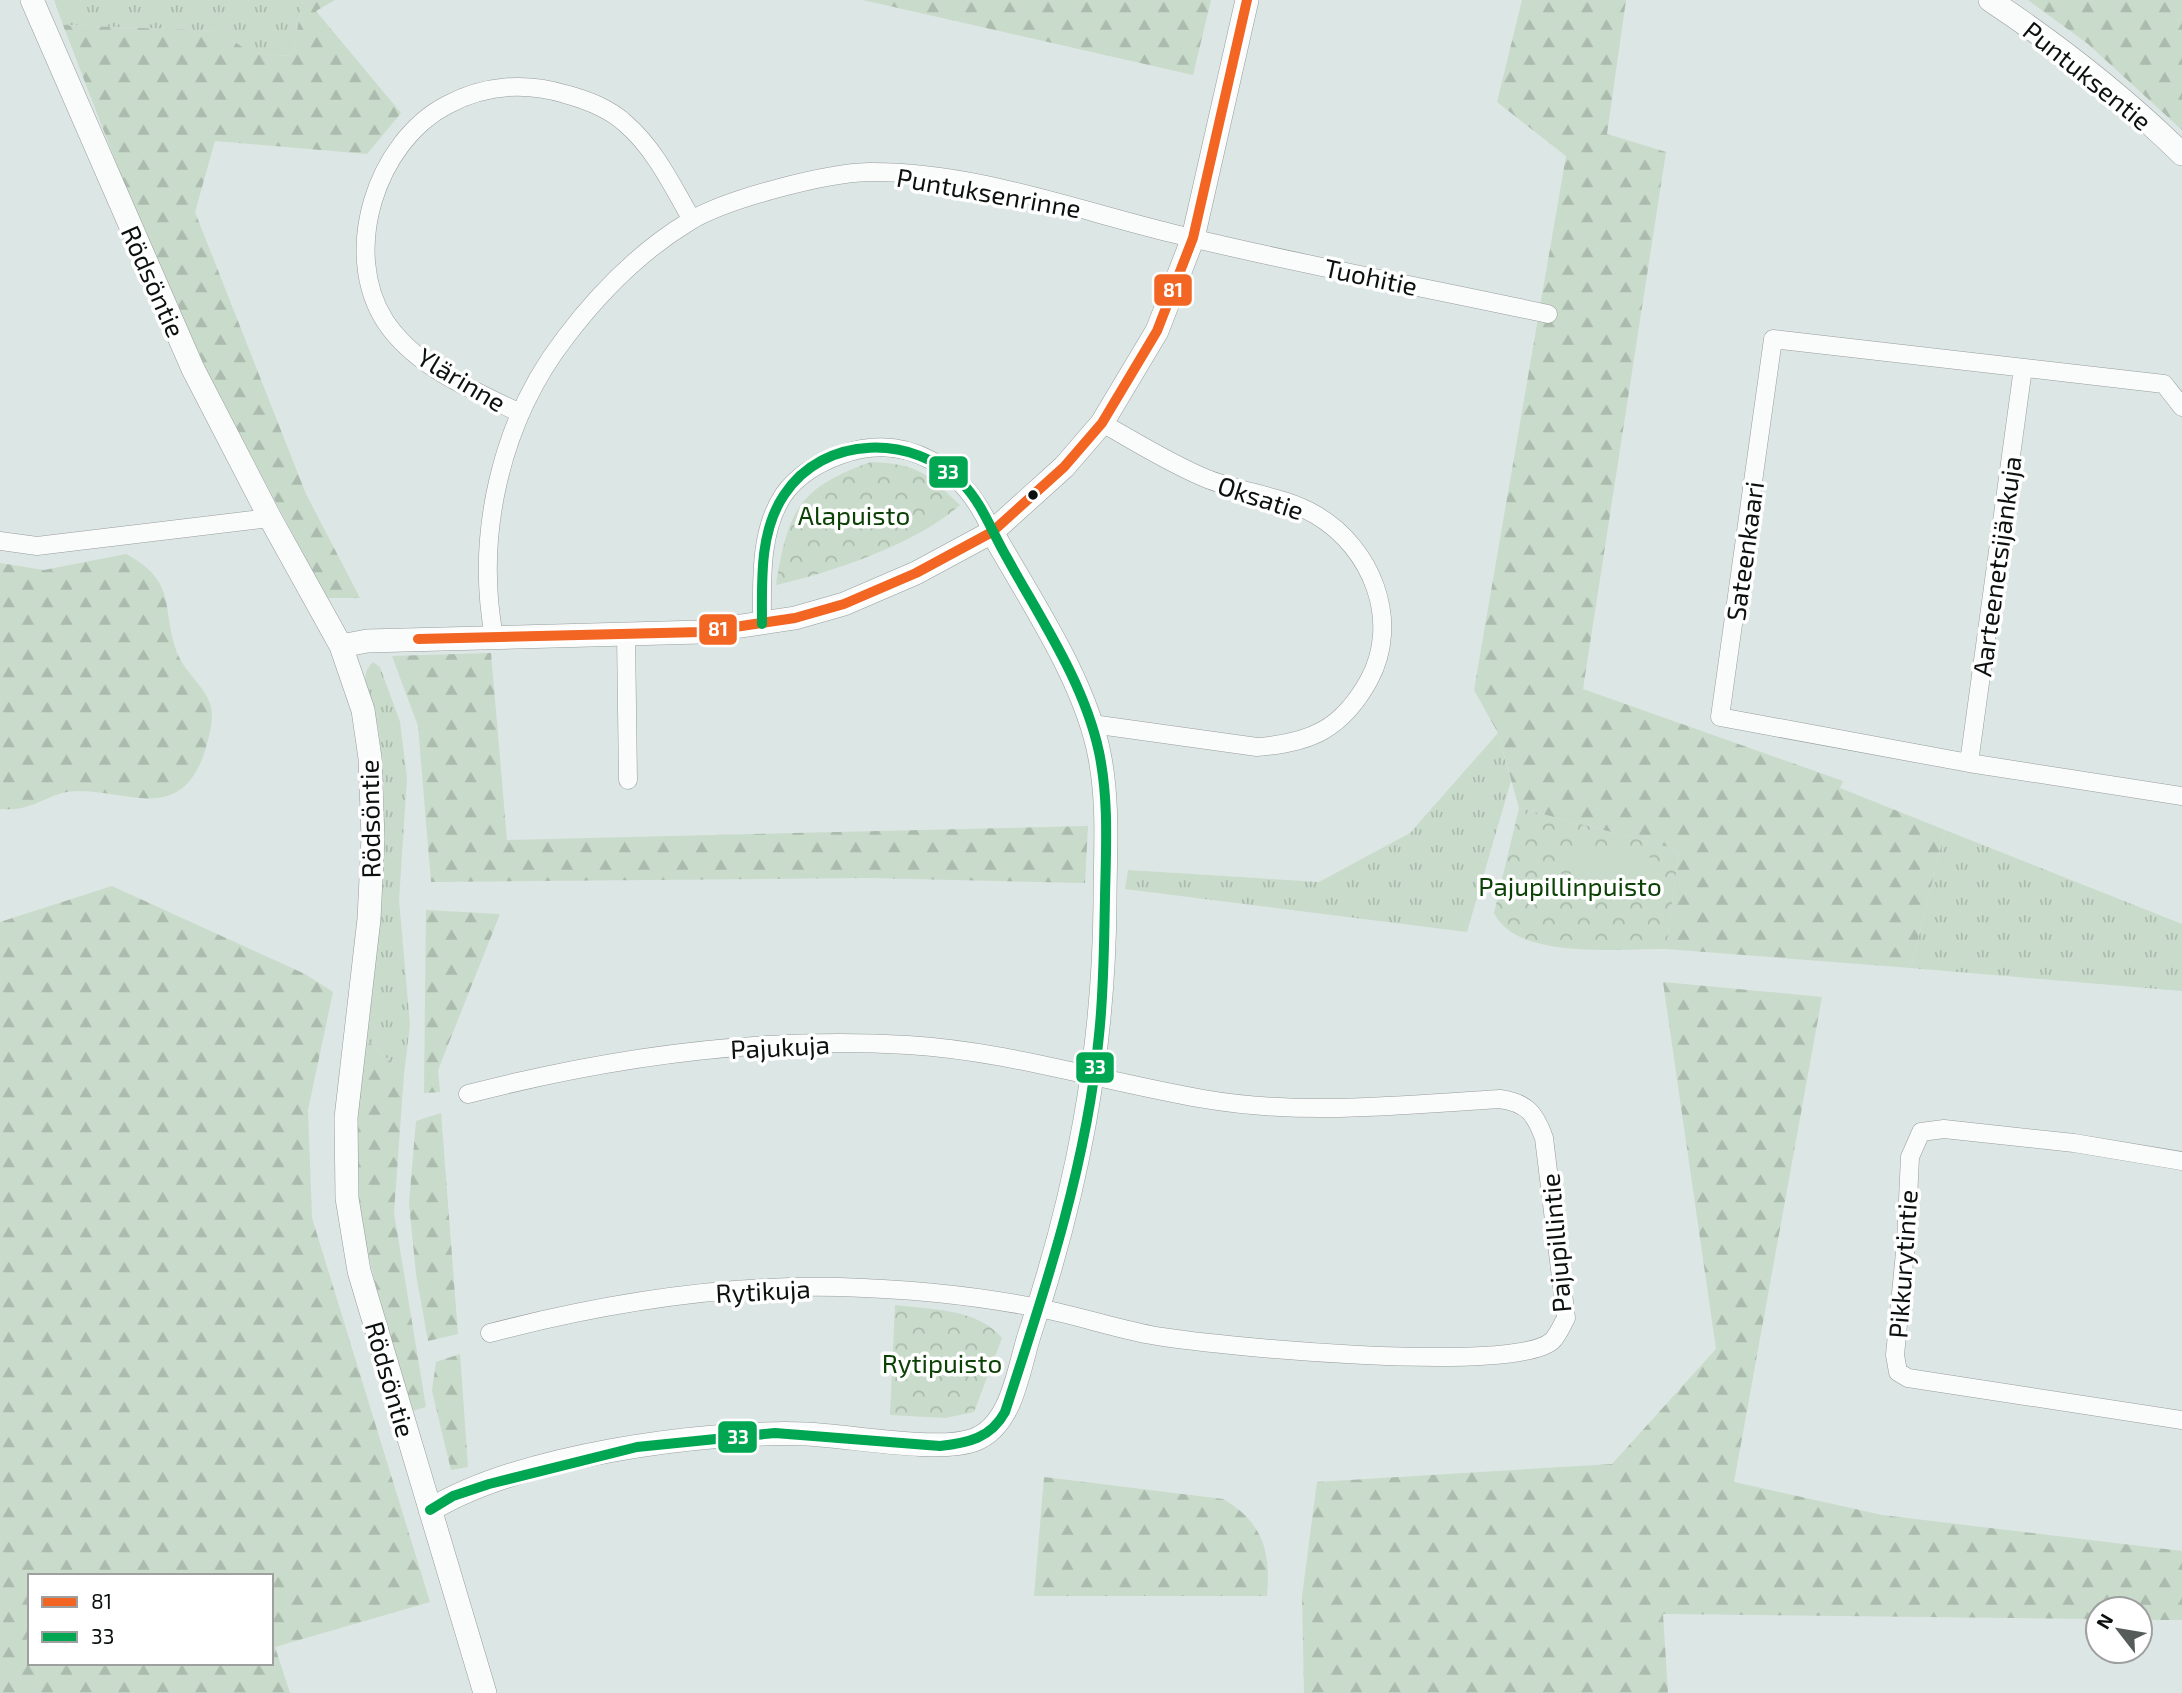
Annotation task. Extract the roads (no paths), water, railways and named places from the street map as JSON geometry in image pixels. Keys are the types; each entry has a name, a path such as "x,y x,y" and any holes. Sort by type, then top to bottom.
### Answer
{"street":[{"name":"Rödsöntie","path":"32,0 193,369 270,518 341,646 363,710 370,758 373,838 369,919 346,1118 347,1198 359,1271 485,1693"},
{"path":"341,646 367,641 701,632 762,624 844,604 916,573 992,532 1064,467 1102,423 1157,331 1193,238 1247,0"},
{"name":"Puntuksentie","path":"1990,0 2091,73 2138,111 2182,154"},
{"name":"Ylärinne","path":"520,413 463,385 407,346 385,321 372,294 365,263 365,232 371,198 391,161 417,127 445,105 481,90 513,86 548,89 584,99 608,110 626,124 646,146 692,220"},
{"name":"Puntuksenrinne","path":"494,637 488,548 494,499 520,413 538,377 586,310 639,261 692,220 779,189 825,177 868,172 963,182 1193,238"},
{"name":"Tuohitie","path":"1193,238 1548,314"},
{"name":"Sateenkaari","path":"2182,407 2164,384 1773,339 1720,717 1969,763 2182,796"},
{"name":"Aarteenetsijänkuja","path":"1969,763 2023,368"},
{"name":"Oksatie","path":"1093,724 1257,747 1282,745 1319,735 1356,701 1370,678 1384,631 1382,606 1373,579 1358,554 1338,531 1317,515 1288,502 1217,483 1181,468 1102,423"},
{"path":"430,1510 453,1496 500,1480 637,1447 775,1433 940,1446 978,1439 990,1431 1005,1412 1039,1308 1060,1232 1094,1076 1105,958 1107,839 1106,798 1093,724 1062,659 983,511 965,485 948,471 897,447 871,445 821,462 797,479 783,495 774,516 763,565 762,624"},
{"path":"0,541 37,545 270,518"},
{"path":"625,634 628,780"},
{"name":"Pajukuja","path":"468,1094 519,1081 640,1058 798,1043 911,1045 1043,1064 1094,1076"},
{"name":"Pajupillintie","path":"1039,1308 1149,1335 1213,1345 1288,1352 1443,1357 1509,1354 1536,1349 1551,1341 1566,1318 1544,1138 1536,1116 1526,1105 1500,1099 1302,1108 1205,1099 1094,1076"},
{"name":"Pikkurytintie","path":"2182,1161 2074,1143 1944,1129 1921,1132 1910,1157 1906,1242 1895,1355 1898,1372 1908,1378 2182,1420"},
{"name":"Rytikuja","path":"490,1333 572,1311 733,1288 774,1286 899,1289 1039,1308"}],"park label":[{"name":"Alapuisto","path":"854,514"},
{"name":"Pajupillinpuisto","path":"1570,885"},
{"name":"Rytipuisto","path":"942,1362"}]}
